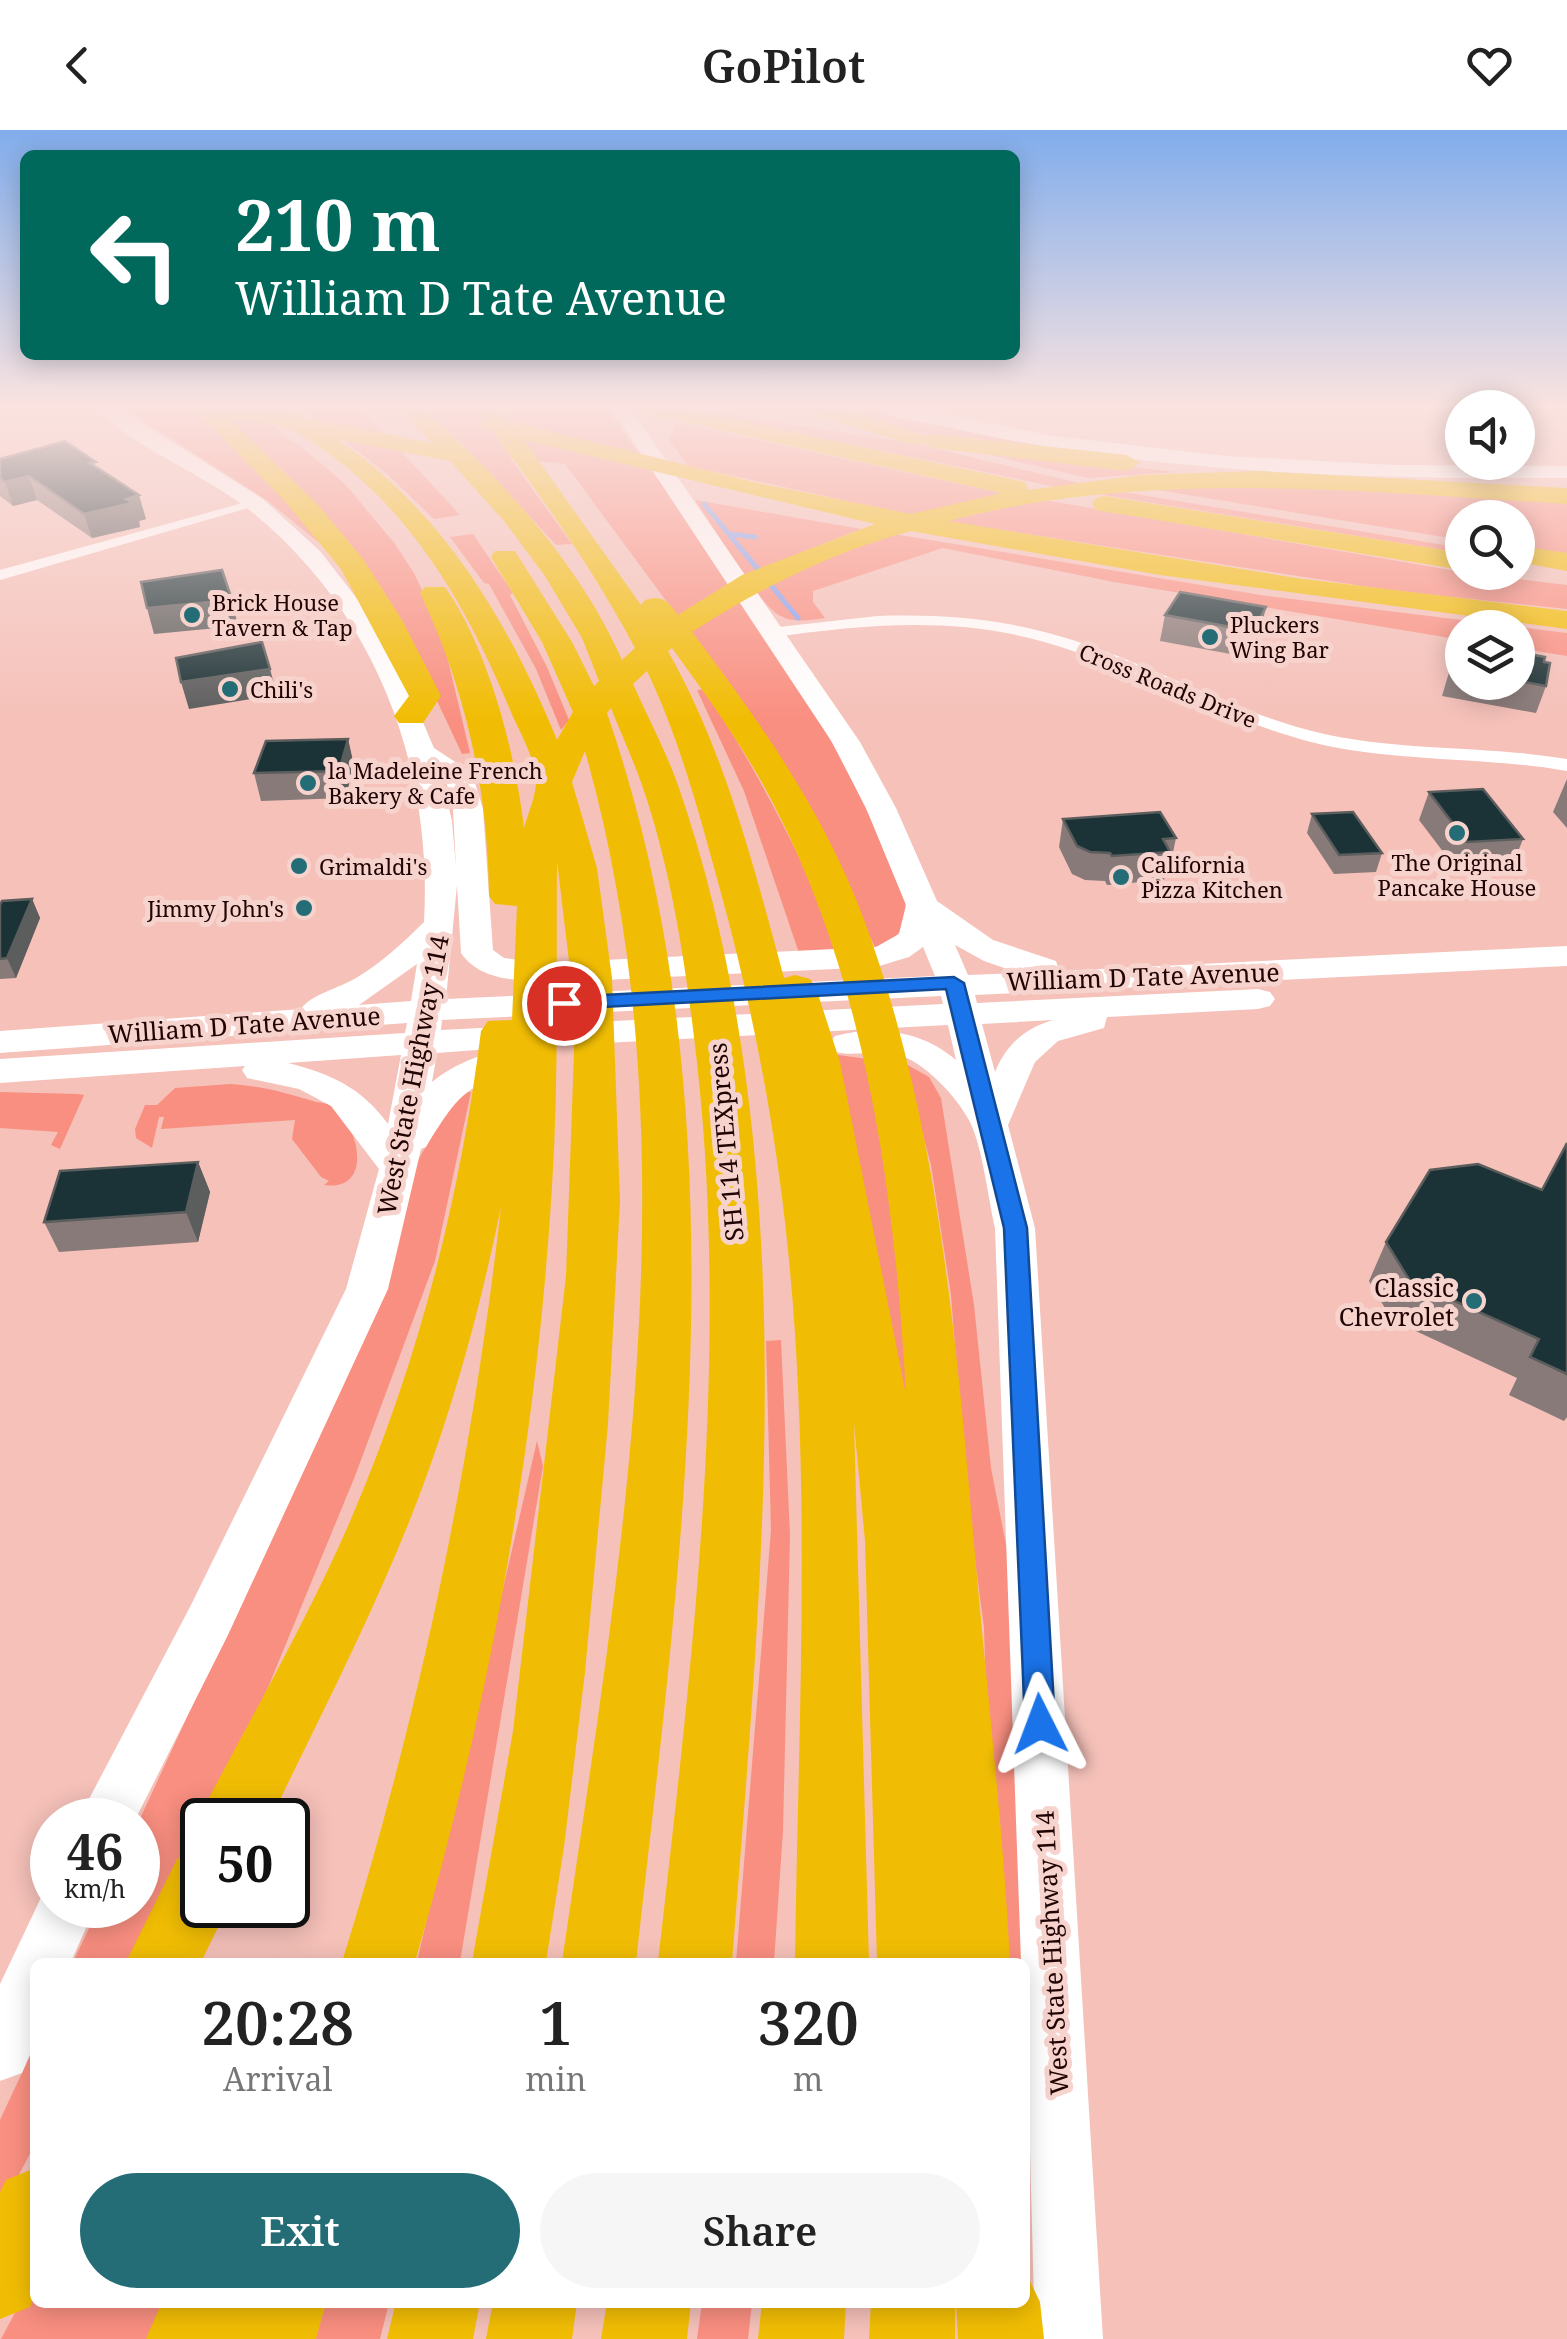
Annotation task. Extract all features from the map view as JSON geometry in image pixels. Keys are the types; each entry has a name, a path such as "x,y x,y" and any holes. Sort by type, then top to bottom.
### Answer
{"highway":[{"path":"309,511 343,551 396,637 425,696 411,716"},
{"path":"245,1798 330,1627 397,1478 476,1218 497,1095 510,954 509,846 497,767 473,684 446,614 415,554 379,511"},
{"path":"405,511 442,552 499,650 528,710 559,800 583,901 591,1000 596,1147 584,1390 556,1642 510,1958"},
{"path":"472,511 530,594 590,714 609,774 644,924 668,1205 663,1382 634,1689 599,1958"},
{"name":"SH 114 TEXpress","path":"509,511 538,547 596,636 656,770 698,925 726,1102 734,1212 736,1379 721,1688 696,1958"},
{"path":"562,511 639,624 679,703 713,799 759,953 808,1223 824,1378 832,1958"},
{"path":"591,511 736,712 793,806 842,914 889,1066 930,1342 974,1958"},
{"path":"828,511 1170,575 1220,575 1567,620"},
{"path":"380,1958 415,1839 463,1636 512,1356 528,1184 539,840 559,766 598,702 670,633 752,580 871,532 954,511"},
{"path":"1148,511 1445,559"},
{"path":"1252,511 1445,542"},
{"path":"1535,557 1567,562"},
{"path":"1535,572 1567,577"},
{"path":"713,799 742,819 818,1062 876,1363 895,1541 914,1958"},
{"path":"347,1958 402,1812 496,1505 558,1216 570,1062 591,1000"},
{"path":"164,1958 180,1927"},
{"path":"0,2277 30,2219"},
{"path":"189,2339 203,2308"},
{"path":"273,2339 282,2308"},
{"path":"430,2339 437,2308"},
{"path":"529,2339 535,2308"},
{"path":"644,2339 647,2308"},
{"path":"801,2339 804,2308"},
{"path":"912,2339 913,2308"},
{"path":"998,2308 1001,2339"}],"main road":[{"name":"West State Highway 114","path":"117,1798 209,1621 368,1288 398,1168 440,924 437,821 411,716 374,636 348,598 312,556 262,511"},
{"name":"West State Highway 114","path":"689,511 846,742 882,808 957,998 1015,1228 1069,2339"},
{"path":"421,752 458,773 471,839 477,952 495,968 889,1001 934,1061 991,1123 1020,1057 1046,1032 1147,1004"},
{"path":"922,903 965,941 1018,964 1106,976"},
{"path":"889,1001 906,948 916,940 921,928 922,903"},
{"path":"268,1023 327,1006 361,990 414,953 440,924"},
{"name":"William D Tate Avenue","path":"957,998 1106,976 1351,969 1567,956"},
{"path":"1365,993 1377,979 1488,971 1512,959"},
{"name":"William D Tate Avenue","path":"0,1042 268,1023 424,1026 492,1036 889,1001 957,998 1147,1004 1567,983"},
{"path":"196,1060 295,1075 335,1088 355,1104 398,1168 432,1100 492,1036 544,1056 889,1001"},
{"name":"William D Tate Avenue","path":"0,1072 196,1060 424,1026"},
{"path":"43,1958 57,1928"},
{"path":"0,2051 30,1986"}],"street":[{"path":"0,576 229,511"},
{"name":"Cross Roads Drive","path":"770,633 852,622 917,620 996,626 1054,640 1221,709 1324,740 1414,752 1567,764"}],"shaded area":[{"path":"280,511 296,511 324,540 318,542"},
{"path":"304,511 368,511 395,544 414,573 441,631 470,753 462,754 401,624"},
{"path":"426,511 456,511 460,515 434,519"},
{"path":"525,511 548,511 572,544 556,545"},
{"path":"600,511 680,511 746,604 811,706 889,856 906,911 903,926 889,941 875,947 792,779"},
{"path":"702,511 758,511 861,529 744,575"},
{"path":"893,511 929,511 911,515"},
{"path":"991,511 1108,511 1445,569 1445,590 1535,590 1535,581 1567,585 1567,609 1395,591 943,521"},
{"path":"1204,511 1239,511 1445,545 1445,550"},
{"path":"1286,511 1445,511 1445,537"},
{"path":"1535,511 1567,511 1567,557 1535,552"},
{"path":"473,534 513,593 510,595 547,667 569,720 561,730 536,669 489,584 484,583 450,537"},
{"path":"894,534 1267,596 1445,618 1445,637 1114,582 943,548 813,591 813,602 825,618 802,621 778,614 756,591 791,572"},
{"path":"1535,629 1567,633 1567,656 1535,651"},
{"path":"705,689 778,816 840,950 799,953 744,791 697,690"},
{"path":"829,1057 868,1059 889,1169 922,1514"},
{"path":"904,1063 929,1077 941,1098 974,1305 991,1468 1017,1601 1027,1958 1006,1958 988,1758 984,1627 967,1501 951,1295 931,1165"},
{"path":"230,1084 331,1105 341,1114 355,1140 356,1168 351,1178 340,1184 324,1185 329,1181 321,1177 292,1139 295,1120 161,1129 164,1117 159,1117 152,1148 136,1138 135,1129 145,1105 157,1105 175,1088"},
{"path":"0,1092 84,1095 60,1149 51,1145 58,1132 0,1128"},
{"path":"458,1092 471,1092 435,1261 355,1476 248,1736 216,1798 180,1798 180,1866 160,1905 160,1798 150,1798 341,1385 418,1160"},
{"path":"781,1340 790,1535 783,1831 774,1958 736,1958 771,1530 766,1341"},
{"path":"537,1441 543,1466 461,1958 418,1958"},
{"path":"89,1928 148,1928 132,1958 75,1958"},
{"path":"30,2056 30,2154 0,2211 0,2120"},
{"path":"30,2284 30,2308 165,2308 150,2339 1,2339"},
{"path":"324,2308 388,2308 380,2339 315,2339"},
{"path":"701,2308 751,2308 748,2339 697,2339"}],"building":[{"path":"222,570 232,600 147,608 141,582"},
{"path":"1180,592 1266,607 1253,631 1165,615"},
{"path":"262,642 270,669 181,682 176,658"},
{"path":"1535,655 1550,663 1546,686 1535,684"},
{"path":"348,739 339,771 254,773 266,741"},
{"path":"1483,789 1523,839 1467,842 1429,792"},
{"path":"1160,812 1176,838 1163,839 1170,852 1112,856 1090,852 1077,846 1063,819"},
{"path":"1353,812 1382,853 1339,855 1312,814"},
{"path":"32,899 7,958 0,959 2,901"},
{"name":"Classic Chevrolet","path":"1567,1143 1567,1374 1530,1357 1539,1339 1410,1281 1386,1242 1430,1170 1478,1164 1542,1190"},
{"path":"198,1162 186,1212 44,1222 60,1171"}],"waterway":[{"path":"710,511 798,618"},
{"path":"729,534 755,537"}],"place":[{"name":"Brick House Tavern & Tap","path":"192,615"},
{"name":"Pluckers Wing Bar","path":"1210,637"},
{"name":"Chili's","path":"230,689"},
{"name":"la Madeleine French Bakery & Cafe","path":"308,783"},
{"name":"The Original Pancake House","path":"1457,833"},
{"name":"Grimaldi's","path":"299,866"},
{"name":"California Pizza Kitchen","path":"1121,877"},
{"name":"Jimmy John's","path":"304,908"},
{"name":"Classic Chevrolet","path":"1474,1301"}],"route":[{"path":"564,1003 954,983 1015,1228 1040,1724"}]}
